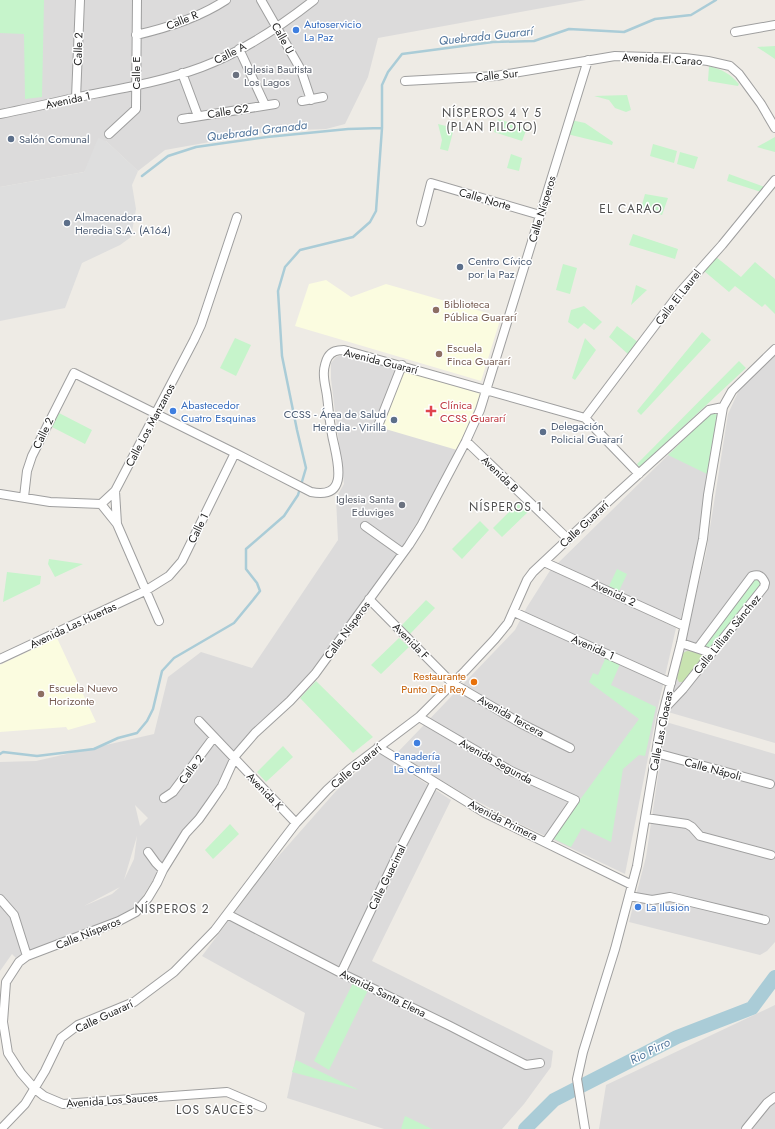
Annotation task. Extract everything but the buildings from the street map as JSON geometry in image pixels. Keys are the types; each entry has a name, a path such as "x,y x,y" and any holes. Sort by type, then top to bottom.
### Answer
{"street":[{"name":"Calle 2","path":"76,98 80,0"},
{"name":"Calle E","path":"109,134 136,109 137,0"},
{"name":"Calle R","path":"136,35 160,29 192,17 226,0"},
{"name":"Calle U","path":"262,0 301,70 310,100"},
{"name":"Calle A","path":"136,86 202,67 239,49 277,27 314,0"},
{"path":"735,32 775,25"},
{"path":"239,49 265,106"},
{"name":"Avenida El Carao","path":"588,60 615,56 685,58 730,66 740,74 761,104 775,128"},
{"name":"Calle Sur","path":"404,81 496,76 588,60"},
{"name":"Calle Nísperos","path":"35,1089 21,1074 8,1053 3,1022 6,982 19,962 27,956 119,921 136,912 148,898 186,833 199,819 222,786 235,759 244,745 290,701 315,674 421,526 466,441 480,410 588,60"},
{"path":"182,72 198,116"},
{"name":"Avenida 1","path":"0,114 136,86"},
{"path":"302,101 323,98"},
{"name":"Calle G2","path":"182,119 274,104"},
{"name":"Calle El Laurel","path":"585,418 681,291 722,245 775,180"},
{"name":"Calle Norte","path":"421,222 431,183 540,215"},
{"name":"Calle Los Manzanos","path":"101,504 115,491 194,340 201,325 237,217"},
{"name":"Calle Las Cloacas","path":"584,1129 577,1079 583,1052 610,967 637,866 664,710 681,644 702,539 722,407 732,391 775,349"},
{"name":"Avenida Guararí","path":"74,373 311,492 320,494 330,492 337,486 339,474 324,371 328,357 334,351 344,350 402,365 585,418"},
{"path":"378,426 402,365"},
{"name":"Calle 2","path":"24,497 27,471 32,456 74,373"},
{"name":"Calle Guararí","path":"1,1129 25,1104 35,1089 61,1038 78,1025 121,1008 145,995 174,972 215,930 296,823 350,769 419,717 495,639 508,623 527,580 533,572 709,410 722,407"},
{"path":"585,418 639,474"},
{"name":"Avenida B","path":"466,441 568,539"},
{"name":"Calle 1","path":"146,590 169,576 182,561 235,453"},
{"path":"115,491 117,524"},
{"path":"0,494 50,502 101,504 117,524 159,622"},
{"path":"365,526 403,553"},
{"name":"Avenida 2","path":"544,562 684,626"},
{"name":"Calle Lilliam Sánchez","path":"664,710 683,689 764,587 765,583 762,577 759,575 752,576 698,648"},
{"name":"Avenida Las Huertas","path":"1,656 146,590"},
{"name":"Avenida F","path":"369,600 452,683"},
{"name":"Avenida 1","path":"514,612 671,683"},
{"path":"681,644 711,653"},
{"name":"Avenida Tercera","path":"452,683 522,724 570,748"},
{"name":"Avenida Segunda","path":"419,717 511,771 575,800 546,842"},
{"path":"200,721 235,759"},
{"name":"Calle 2","path":"164,798 173,792 214,737"},
{"name":"Avenida Primera","path":"378,747 434,783 485,813 632,885"},
{"name":"Calle Nápoli","path":"656,753 770,784"},
{"name":"Avenida K","path":"235,759 296,823"},
{"name":"Calle Guacimal","path":"341,973 401,847 434,783"},
{"path":"646,818 687,824 692,826 700,836 771,856"},
{"path":"148,852 163,870"},
{"path":"629,896 652,900 670,897 765,920"},
{"path":"0,899 14,915 27,956"},
{"name":"Avenida Santa Elena","path":"227,914 341,973 526,1065 540,1062"},
{"name":"Avenida Los Sauces","path":"35,1089 44,1096 63,1104 227,1092 262,1107"},
{"path":"746,1129 767,1103 775,1097"}],"shaded area":[{"path":"0,0 586,0 378,38 368,77 345,124 326,129 272,131 165,150 138,171 106,141 84,172 0,187"},
{"name":"Almacenadora Heredia S.A. (A164)","path":"98,138 106,141 138,171 132,185 136,209 131,237 120,245 82,263 65,308 0,321 0,187 84,172"},
{"name":"Escuela Finca Guararí","path":"326,280 351,297 386,284 501,317 481,381 295,326 309,284"},
{"path":"775,354 775,743 668,712 706,553 728,414 739,390"},
{"path":"342,355 350,356 404,371 457,450 432,498 394,560 311,671 285,701 240,743 209,801 182,833 138,904 129,913 18,960 12,954 0,971 0,762 36,761 154,734 168,677 201,652 252,668 338,540 336,498 344,484 331,379 331,363 336,357","holes":["135,805 148,818 140,826","137,836 134,859 124,880","120,887 112,894 84,906"]},
{"name":"Clínica CCSS Guararí","path":"404,371 481,394 457,450 382,428"},
{"path":"719,410 698,541 680,622 556,565 712,412"},
{"path":"551,569 676,628 658,707 625,874 514,821 464,794 397,753 515,630 527,607"},
{"name":"Escuela Nuevo Horizonte","path":"57,638 96,722 68,730 66,727 0,732 0,665"},
{"path":"666,722 775,754 775,942 767,951 760,955 629,922 646,857"},
{"path":"378,752 451,800 372,961 553,1051 551,1067 524,1104 502,1129 384,1129 287,1098 305,1013 202,956 268,868 336,791"},
{"path":"775,1005 775,1129 599,1129 606,1085"}],"green space":[{"path":"0,0 44,0 42,97 25,99 24,34 0,33"},
{"path":"775,46 775,59 757,47"},
{"path":"709,66 732,77 739,84 738,86 708,81"},
{"path":"627,95 631,110 626,112 615,108 609,100 594,96"},
{"path":"498,119 527,128 522,141 494,132"},
{"path":"571,120 585,123 613,142 612,145 567,134"},
{"path":"438,124 454,128 448,151 440,149 442,140"},
{"path":"775,137 775,152 757,147"},
{"path":"653,144 677,151 674,163 650,156"},
{"path":"680,152 698,157 694,169 677,164"},
{"path":"511,154 522,158 519,171 507,168"},
{"path":"729,174 765,187 761,192 727,181"},
{"path":"645,194 668,198 662,215 641,208"},
{"path":"633,234 678,249 675,259 629,245"},
{"path":"716,257 741,277 755,262 775,279 775,314 765,304 762,307 735,286 729,292 704,271"},
{"path":"563,264 577,268 570,294 556,290"},
{"path":"636,285 647,290 631,305"},
{"path":"584,306 602,322 594,330 584,323 578,329 568,322 571,310"},
{"path":"617,326 639,343 629,355 609,337"},
{"path":"702,332 711,340 641,415 637,411"},
{"path":"235,338 251,345 236,376 220,368"},
{"path":"585,338 596,350 575,380 572,378"},
{"path":"739,361 746,368 640,467 637,464"},
{"path":"59,413 92,430 85,444 52,427"},
{"path":"710,414 717,414 707,474 668,455"},
{"path":"520,501 530,510 502,537 493,528"},
{"path":"480,521 489,530 462,559 452,549"},
{"path":"49,559 83,564 55,577 48,564"},
{"path":"617,569 627,574 619,591 609,586"},
{"path":"7,572 41,576 40,584 3,602"},
{"path":"755,577 762,582 761,585 710,650 703,645"},
{"path":"426,600 435,608 410,634 402,625"},
{"path":"399,638 409,647 381,674 371,665"},
{"path":"687,651 705,655 685,682 679,682 677,678 683,653"},
{"path":"606,657 620,664 611,685 656,707 645,756 639,755 623,769 611,842 582,828 571,847 552,838 639,719 589,682 593,673 598,675"},
{"path":"316,681 373,737 353,753 300,698"},
{"path":"283,746 293,757 266,782 257,772"},
{"path":"230,824 239,834 213,859 205,850"},
{"path":"353,983 368,990 329,1070 314,1061"},
{"path":"296,1060 359,1090 292,1072"},
{"path":"405,1116 432,1129 401,1129"}],"waterway":[{"name":"Quebrada Guararí","path":"0,754 3,752 37,756 94,749 118,738 137,733 147,721 153,709 162,671 174,658 234,623 260,591 257,583 246,569 246,549 284,516 298,495 306,468 282,356 278,291 285,267 300,250 353,237 370,222 376,211 382,128 382,85 388,72 402,54 493,42 534,41 569,29 624,32 655,19 691,15 716,0"},
{"name":"Quebrada Granada","path":"142,176 168,156 196,147 267,137 348,129 382,128"},
{"name":"Rio Pirro","path":"525,1129 554,1100 677,1037 752,1008 775,977"}],"place":[{"name":"Autoservicio La Paz","path":"296,30"},
{"name":"Iglesia Bautista Los Lagos","path":"236,75"},
{"name":"Salón Comunal","path":"11,139"},
{"name":"Almacenadora Heredia S.A. (A164)","path":"67,223"},
{"name":"Centro Cívico por la Paz","path":"460,267"},
{"name":"Biblioteca Pública Guararí","path":"436,310"},
{"name":"Escuela Finca Guararí","path":"439,354"},
{"name":"Abastecedor Cuatro Esquinas","path":"173,411"},
{"name":"Clínica CCSS Guararí","path":"431,411"},
{"name":"CCSS - Área de Salud Heredia - Virilla","path":"394,420"},
{"name":"Delegación Policial Guararí","path":"543,432"},
{"name":"Iglesia Santa Eduviges","path":"402,505"},
{"name":"Restaurante Punto Del Rey","path":"474,682"},
{"name":"Escuela Nuevo Horizonte","path":"41,694"},
{"name":"Panadería La Central","path":"417,743"},
{"name":"La Ilusion","path":"638,907"}],"district":[{"name":"NÍSPEROS 4 Y 5 (PLAN PILOTO)","path":"492,120"},
{"name":"EL CARAO","path":"631,209"},
{"name":"NÍSPEROS 1","path":"506,507"},
{"name":"NÍSPEROS 2","path":"172,909"},
{"name":"LOS SAUCES","path":"215,1110"}]}
